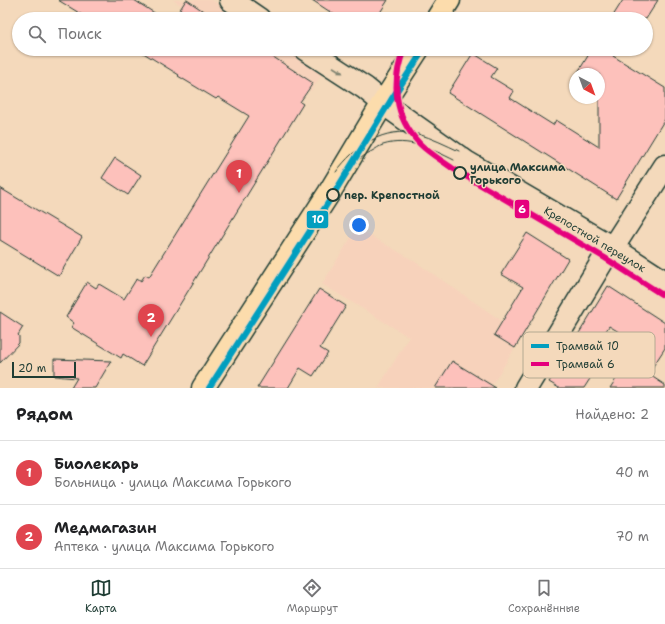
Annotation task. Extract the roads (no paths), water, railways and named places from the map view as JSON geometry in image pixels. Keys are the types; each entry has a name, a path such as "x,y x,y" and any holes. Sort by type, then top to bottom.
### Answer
{"main road":[{"path":"441,12 449,0"},
{"path":"203,388 329,193 383,103 413,56"}],"street":[{"path":"231,0 249,12"},
{"name":"Крепостной переулок","path":"316,56 365,88 383,103 466,162 612,247 665,282"},
{"path":"560,332 612,247 665,166"},
{"path":"526,388 532,378"}],"tram line":[{"name":"6","path":"402,56 397,74 397,99 405,123 411,134 420,144 452,168 605,258 661,294"},
{"name":"10","path":"209,388 333,195 419,56"},
{"path":"336,172 361,146 371,140 394,133 405,132 418,134 459,151"},
{"path":"344,178 353,166 364,156 380,146 392,143 402,142 420,145 454,160"}],"place":[{"name":"улица Максима Горького","path":"460,173"},
{"name":"Биолекарь","path":"239,193"},
{"name":"пер. Крепостной","path":"333,195"},
{"name":"Медмагазин","path":"151,337"}]}
